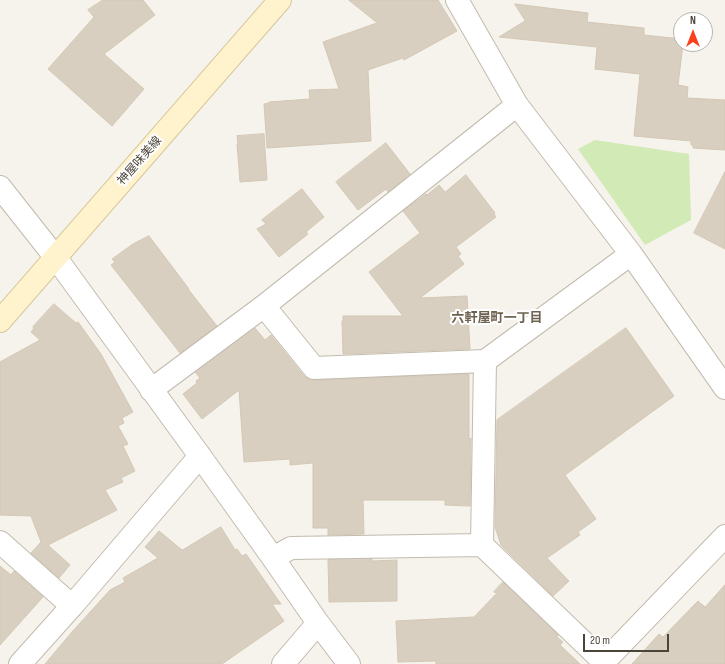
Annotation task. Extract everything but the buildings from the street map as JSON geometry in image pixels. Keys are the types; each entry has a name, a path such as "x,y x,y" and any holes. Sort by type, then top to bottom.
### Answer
{"main road":[{"name":"神屋味美線","path":"0,322 280,0"}],"street":[{"path":"457,0 517,105 631,254 725,388"},
{"path":"151,390 264,306 517,105"},
{"path":"0,187 56,258 349,664"},
{"path":"264,306 314,368 485,361 631,254"},
{"path":"482,545 485,361"},
{"path":"20,664 72,606 200,456"},
{"path":"273,558 291,548 482,545 603,663 725,536"},
{"path":"0,542 72,606"},
{"path":"283,664 318,623"}],"green space":[{"path":"595,140 689,154 691,220 645,245 578,149"}],"district":[{"name":"六軒屋町一丁目","path":"497,319"}]}
